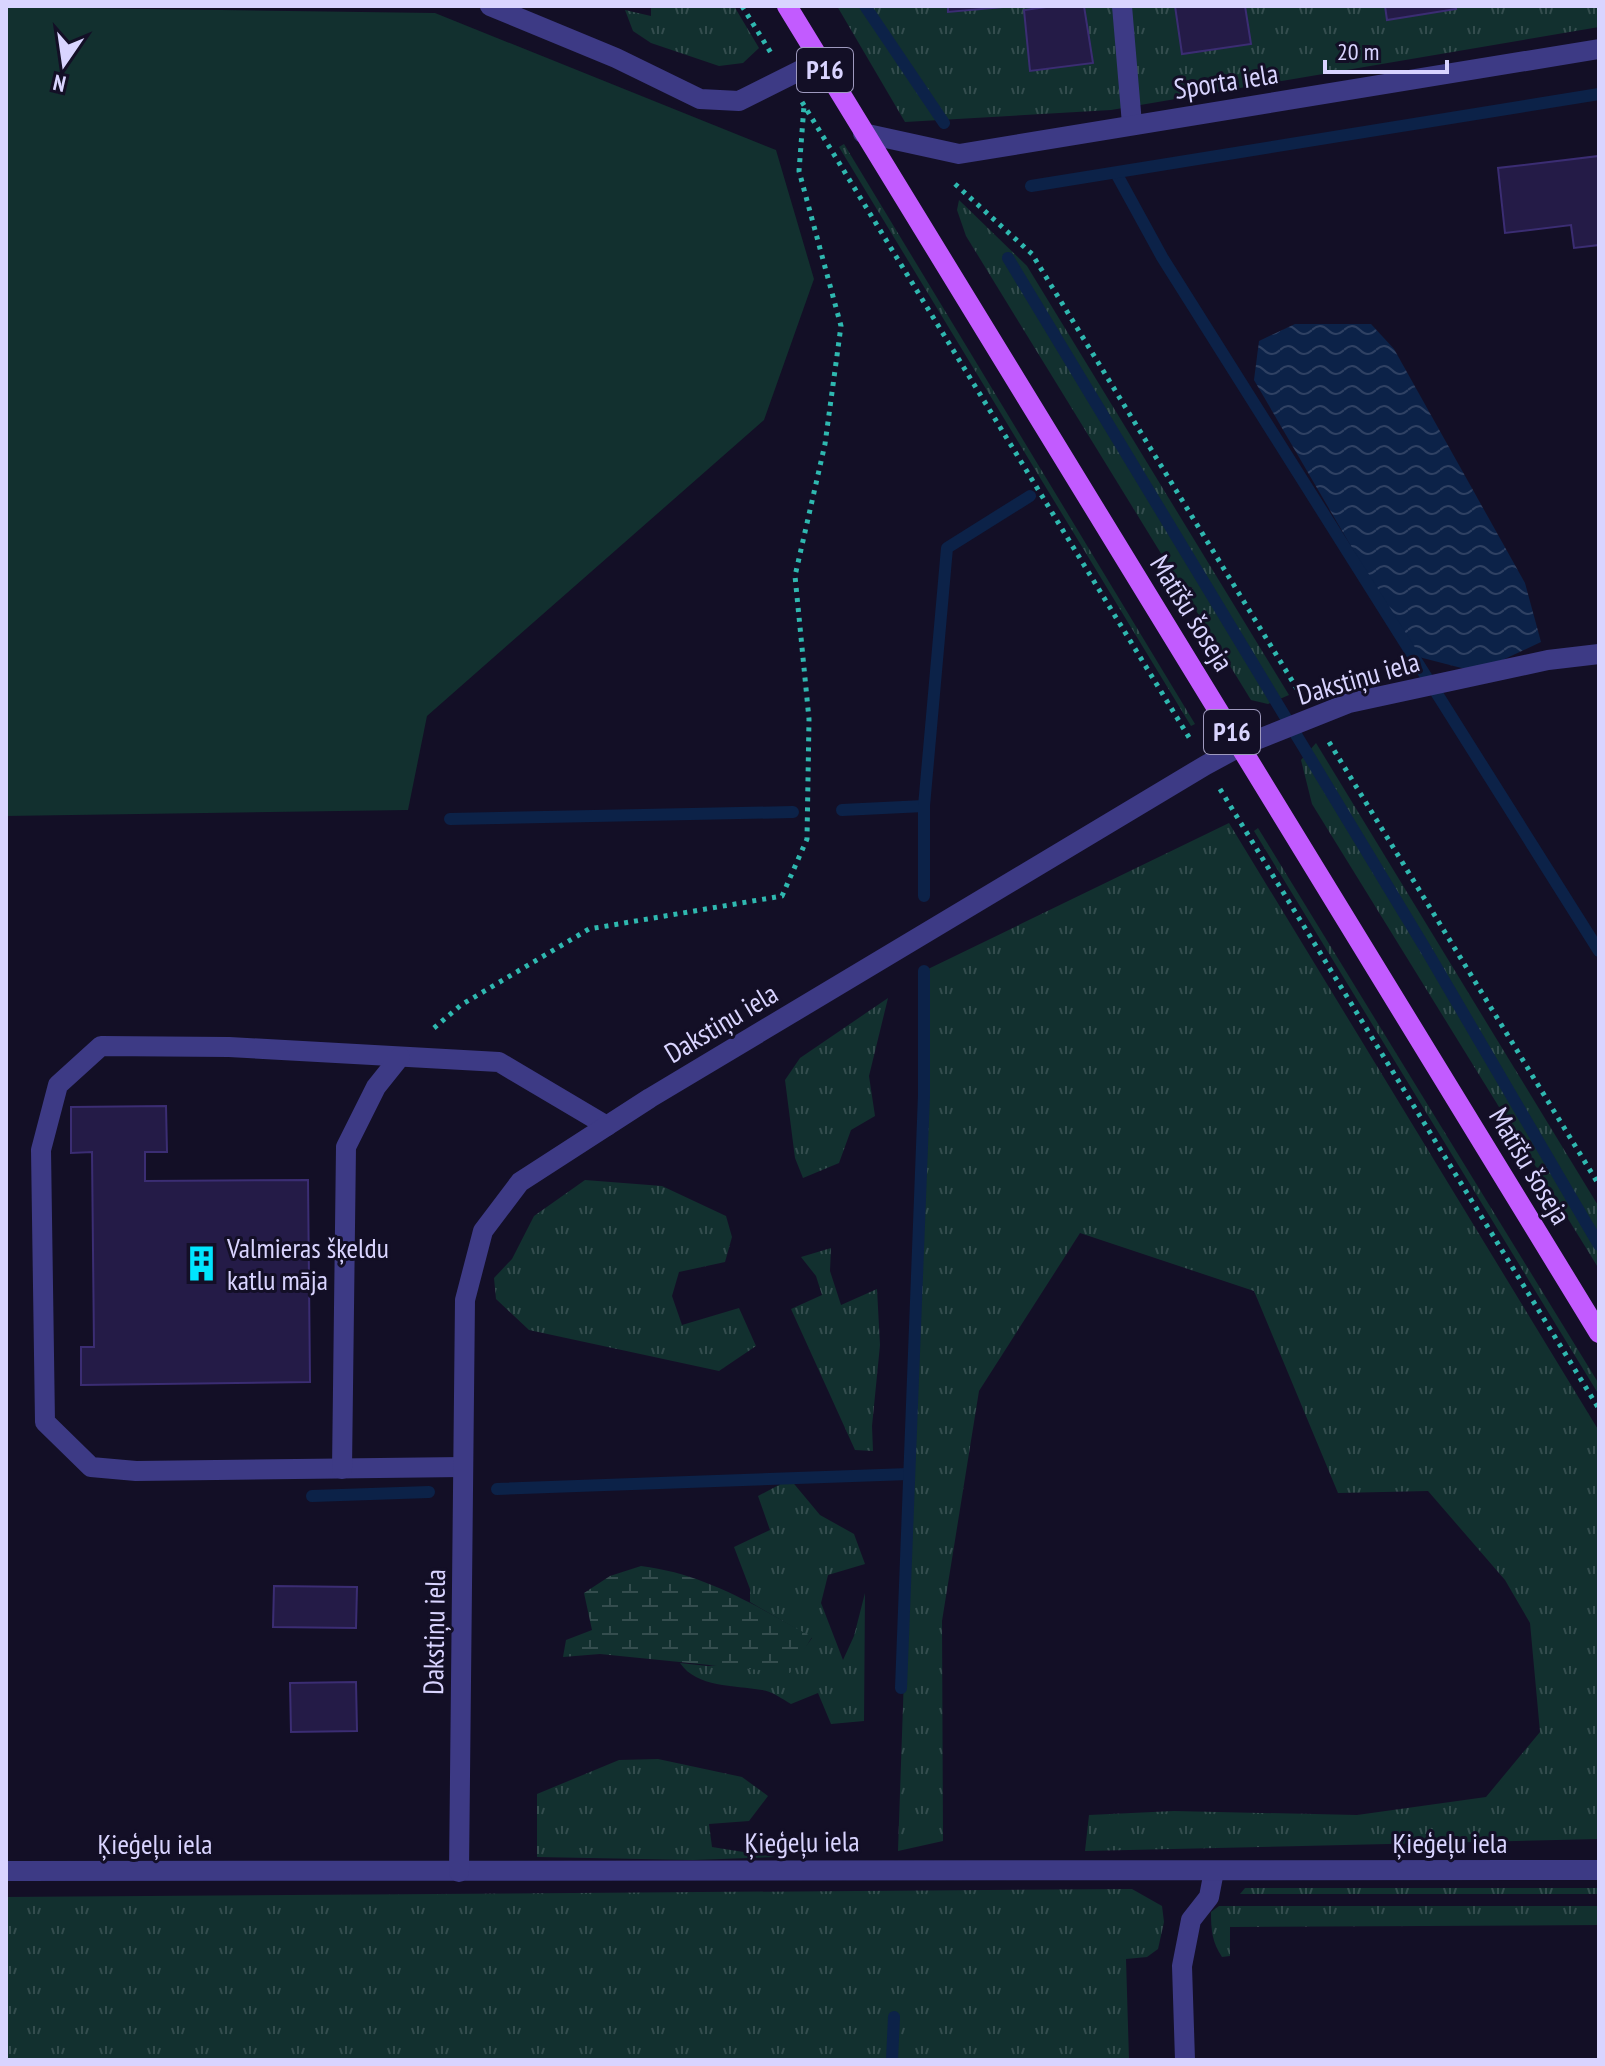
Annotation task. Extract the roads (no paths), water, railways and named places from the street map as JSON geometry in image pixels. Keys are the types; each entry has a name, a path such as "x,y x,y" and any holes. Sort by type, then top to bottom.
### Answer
{"main road":[{"name":"Matīšu šoseja","path":"787,6 1599,1333"}],"street":[{"path":"490,6 566,41 616,58 700,99 739,101 819,61"},
{"path":"1122,6 1132,124"},
{"name":"Sporta iela","path":"863,133 959,154 1599,49"},
{"name":"Dakstiņu iela","path":"459,1872 465,1300 483,1231 520,1182 607,1126 1241,746 1349,703 1548,660 1599,654"},
{"path":"463,1467 136,1471 91,1467 45,1422 41,1150 58,1085 101,1046 229,1047 499,1062 607,1126"},
{"path":"342,1469 346,1147 376,1087 400,1057"},
{"name":"Ķieģeļu iela","path":"6,1871 1599,1870"},
{"path":"1185,2060 1182,1966 1191,1920 1209,1897 1214,1871"}],"water":[{"path":"1295,324 1371,324 1394,349 1525,583 1541,642 1477,672 1415,656 1254,380 1259,341"}],"waterway":[{"path":"865,6 944,123"},
{"path":"1031,186 1599,94"},
{"path":"1116,173 1162,257 1599,951"},
{"path":"1008,258 1428,953 1599,1245"},
{"path":"924,896 924,806 947,548 1030,496"},
{"path":"842,810 924,806"},
{"path":"450,819 793,812"},
{"path":"901,1688 924,1095 924,971"},
{"path":"497,1489 909,1474"},
{"path":"312,1496 429,1492"},
{"path":"892,2060 894,2017"}],"place":[{"name":"Valmieras šķeldu katlu māja","path":"201,1264"}]}
